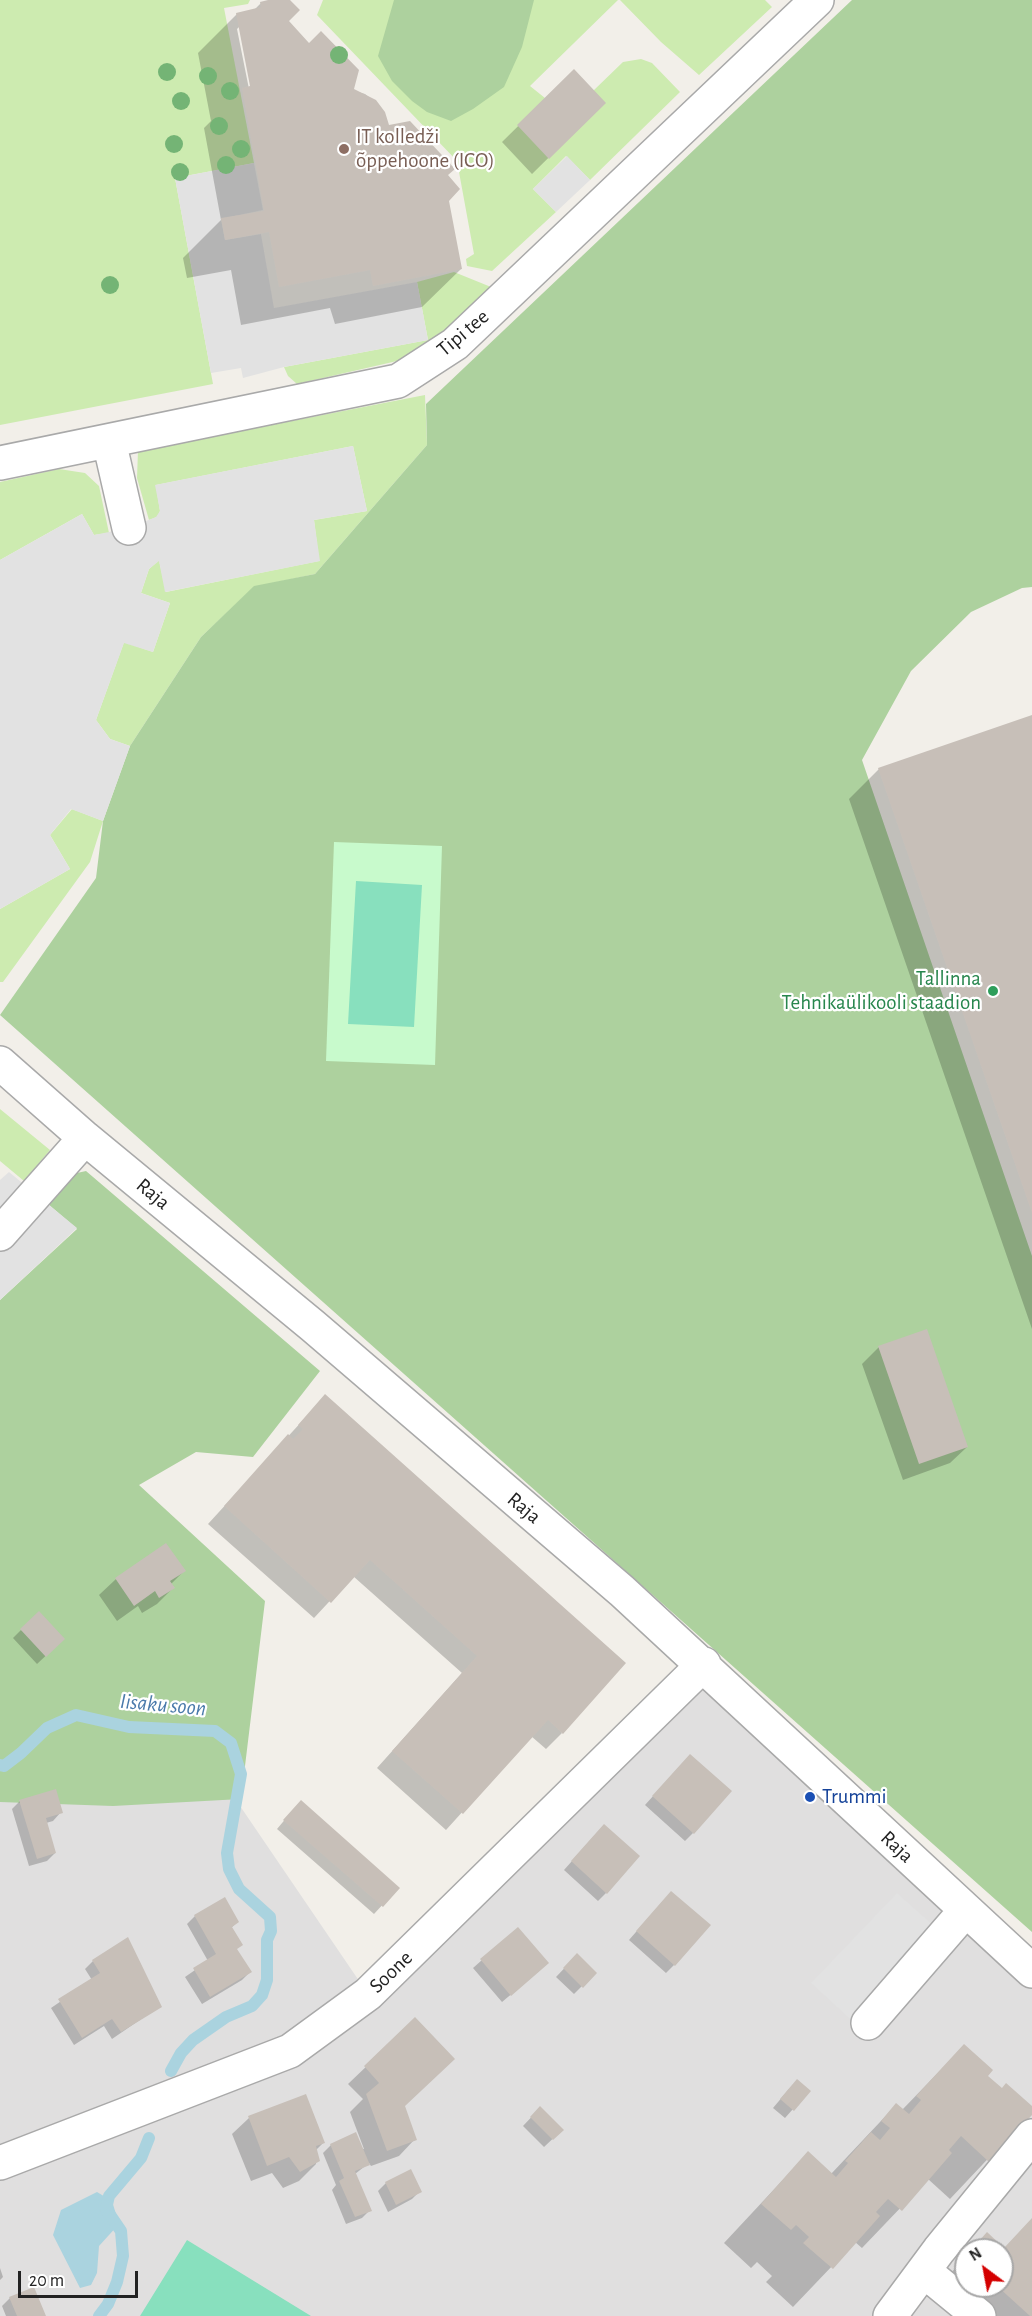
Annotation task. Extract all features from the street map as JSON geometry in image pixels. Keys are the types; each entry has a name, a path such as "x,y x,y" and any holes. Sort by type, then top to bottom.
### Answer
{"street":[{"name":"Tipi tee","path":"0,463 398,381 455,344 583,204 817,0"},
{"path":"109,441 129,528"},
{"name":"Raja","path":"0,1063 85,1138 313,1326 704,1664 965,1911 1032,1971"},
{"path":"0,1234 85,1138"},
{"name":"Soone","path":"0,2163 290,2051 368,1994 704,1664"},
{"path":"868,2023 965,1911"},
{"path":"890,2316 1032,2136"},
{"path":"924,2271 979,2316"}],"shaded area":[{"path":"567,156 590,180 556,212 533,189"},
{"path":"254,163 263,210 221,219 225,240 261,234 274,308 417,282 428,340 284,367 243,378 241,368 211,373 175,178"},
{"path":"353,446 367,511 314,520 320,561 165,592 159,561 149,569 141,593 170,603 153,652 124,643 96,720 110,739 130,746 103,821 71,809 50,835 70,869 0,909 0,560 82,514 94,535 129,528 156,517 160,511 155,485"},
{"path":"9,1172 77,1228 0,1300 0,1180"},
{"path":"140,1659 368,1994 704,1664 1032,1971 1032,2316 0,2316 0,1714"},
{"path":"897,1893 943,1934 861,2029 811,1983"}],"green space":[{"path":"0,0 250,0 248,4 224,8 254,163 175,178 213,384 0,425"},
{"path":"323,0 618,0 530,86 545,98 594,90 623,62 641,59 652,63 680,92 590,180 566,156 533,189 556,212 492,271 467,266 466,259 474,254 457,161 317,15"},
{"path":"394,0 534,0 522,47 504,87 451,121 427,112 412,101 392,81 378,56"},
{"path":"620,0 765,0 772,7 699,75 661,42"},
{"path":"852,0 1032,0 1032,587 1022,588 971,612 911,671 862,760 1032,1256 1032,1932 0,1015 96,878 103,821 130,746 201,637 254,586 315,574 427,445 426,404"},
{"path":"454,272 496,289 443,335 410,358 297,384 288,376 284,367 428,340 417,282"},
{"path":"425,395 427,445 315,574 254,587 201,637 130,746 110,739 96,720 124,642 153,652 170,603 141,593 149,569 159,560 166,592 319,561 314,520 367,511 353,446 156,485 160,511 157,517 149,520 137,478 138,451"},
{"path":"59,469 85,473 99,486 109,533 94,535 82,514 0,560 0,482"},
{"path":"72,809 103,821 90,862 3,982 0,982 0,909 70,869 50,835"},
{"path":"334,842 442,846 435,1065 326,1061"},
{"path":"356,881 422,885 414,1027 348,1024"},
{"path":"0,1109 50,1150 24,1181 0,1161"},
{"path":"86,1171 320,1371 253,1457 196,1452 139,1485 265,1601 241,1799 113,1806 0,1802 0,1300 77,1229 48,1204 77,1173"},
{"path":"187,2240 311,2316 140,2316"}],"water":[{"path":"97,2192 112,2201 119,2224 99,2246 97,2273 91,2285 80,2288 53,2235 61,2210"}],"building":[{"name":"IT kolledži õppehoone (ICO)","path":"290,0 300,10 289,21 309,43 321,31 359,70 354,89 376,100 385,112 389,125 410,121 455,169 448,175 460,189 449,201 462,269 373,286 370,270 279,287 269,232 225,240 221,218 264,211 242,88 250,86 236,13 261,7 260,2"},
{"path":"574,69 606,103 549,159 517,125"},
{"name":"Tallinna Tehnikaülikooli staadion","path":"1032,715 1032,1213 878,768"},
{"path":"927,1329 968,1447 919,1464 878,1346"},
{"path":"325,1394 626,1663 563,1734 548,1720 463,1814 392,1751 477,1656 370,1560 331,1603 224,1506 288,1434 293,1439 303,1429 298,1425"},
{"path":"166,1543 186,1571 170,1581 175,1588 159,1598 155,1591 134,1606 115,1578"},
{"path":"39,1611 65,1639 46,1657 20,1629"},
{"path":"690,1754 732,1791 694,1834 652,1796"},
{"path":"56,1789 63,1813 46,1818 56,1853 37,1859 19,1800"},
{"path":"301,1800 400,1888 383,1907 283,1820"},
{"path":"604,1824 640,1856 607,1894 571,1861"},
{"path":"671,1891 711,1925 675,1966 636,1931"},
{"path":"225,1897 239,1922 232,1927 243,1945 237,1949 252,1972 210,1997 193,1968 216,1954 194,1915"},
{"path":"518,1927 549,1963 511,1996 480,1959"},
{"path":"128,1937 162,2007 121,2032 112,2019 82,2038 58,1999 100,1973 92,1960"},
{"path":"577,1953 597,1973 583,1988 563,1968"},
{"path":"415,2017 455,2059 405,2106 417,2140 387,2151 366,2094 379,2083 364,2066"},
{"path":"964,2044 993,2070 988,2076 1002,2088 1006,2083 1032,2106 1032,2115 989,2162 961,2136 949,2150 952,2153 902,2211 888,2199 876,2212 880,2216 833,2269 803,2243 809,2237 796,2225 791,2230 761,2204 808,2151 836,2177 848,2163 845,2161 871,2132 880,2140 890,2128 881,2121 896,2103 909,2114 921,2100 916,2096"},
{"path":"797,2079 811,2091 794,2111 780,2099"},
{"path":"306,2094 325,2143 316,2146 320,2161 300,2172 289,2157 267,2166 248,2116"},
{"path":"540,2106 564,2130 553,2140 530,2117"},
{"path":"356,2132 370,2165 355,2171 372,2211 355,2217 339,2181 344,2178 330,2144"},
{"path":"411,2169 422,2192 396,2205 385,2182"},
{"path":"1032,2218 1032,2316 1010,2298 1014,2298 1013,2238"},
{"path":"987,2232 993,2238 982,2238"},
{"path":"34,2287 46,2316 17,2316 9,2297"}],"waterway":[{"name":"Iisaku soon","path":"0,1765 4,1766 21,1753 47,1728 76,1715 129,1727 215,1731 231,1743 241,1774 227,1853 229,1869 239,1889 270,1917 271,1931 267,1940 267,1980 262,1995 252,2006 226,2017 193,2040 181,2053 171,2071"},
{"name":"Iisaku soon","path":"99,2316 108,2304 117,2282 123,2256 121,2231 106,2209 109,2196 141,2158 149,2138"}],"place":[{"name":"IT kolledži õppehoone (ICO)","path":"344,149"},
{"name":"Tallinna Tehnikaülikooli staadion","path":"993,991"},
{"name":"Trummi","path":"810,1797"}]}
